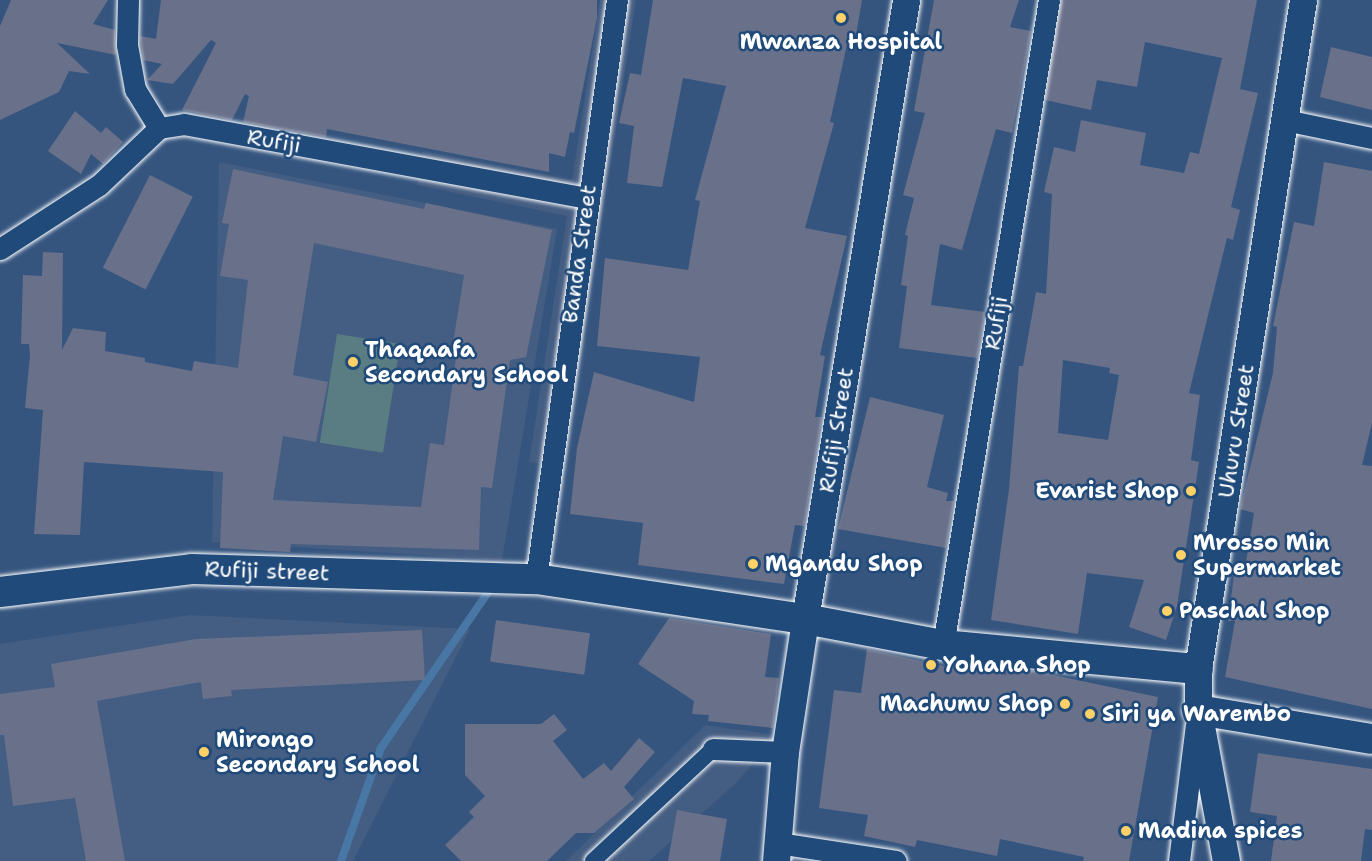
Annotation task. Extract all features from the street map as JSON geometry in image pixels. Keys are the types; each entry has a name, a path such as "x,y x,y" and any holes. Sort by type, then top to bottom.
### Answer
{"main road":[{"name":"Rufiji street","path":"0,592 192,569 536,579 805,619 943,645 1198,669"},
{"path":"1198,710 1372,740"}],"street":[{"path":"0,249 99,185 159,128 135,89 127,45 128,0"},
{"name":"Banda Street","path":"536,579 586,198 617,0"},
{"name":"Rufiji Street","path":"777,852 785,752 805,619 906,0"},
{"name":"Rufiji","path":"943,645 1049,0"},
{"name":"Uhuru Street","path":"1226,861 1198,710 1198,669 1303,0"},
{"path":"1285,120 1372,138"},
{"name":"Rufiji","path":"159,128 184,124 586,198"},
{"path":"1179,861 1198,710"},
{"path":"593,861 713,749 785,752"},
{"path":"777,852 896,861"}],"shaded area":[{"path":"600,0 636,0 563,467 529,462 567,216 417,185 423,151 572,180"},
{"path":"219,162 557,229 502,560 212,542"},
{"name":"Mirongo Secondary School","path":"190,615 470,629 353,861 0,861 0,644"},
{"path":"705,725 777,735 737,782 649,861 566,861"}],"green space":[{"path":"337,334 400,344 383,453 320,443"}],"building":[{"path":"11,0 108,0 93,24 115,30 116,55 57,43 90,74 69,71 59,92 0,120 0,26"},
{"path":"161,0 597,0 597,18 574,133 570,132 565,157 549,153 549,172 327,129 326,137 243,122 249,96 245,94 232,120 182,110 216,43 211,40 173,84 147,80 162,64 143,60 140,36 156,39"},
{"path":"653,0 862,0 855,41 848,40 830,122 834,123 805,228 847,236 820,355 825,356 815,417 822,417 804,526 795,525 784,584 638,565 643,523 570,514 577,448 594,372 694,402 700,357 597,346 605,258 688,270 700,201 695,200 726,86 683,78 662,187 627,183 634,126 619,123 630,73 641,75"},
{"path":"934,0 1019,0 1010,27 1031,31 1012,133 996,129 962,250 940,244 931,305 985,312 977,358 899,348 907,286 901,285 908,236 905,235 914,198 903,195 925,113 914,111"},
{"path":"1061,0 1257,0 1240,89 1258,93 1231,207 1240,210 1233,240 1227,238 1189,393 1200,395 1191,460 1199,462 1177,606 1166,640 1129,627 1144,580 1087,573 1078,634 991,620 1009,489 1019,366 1023,366 1036,292 1046,294 1052,194 1044,192 1054,147 1075,152 1081,120 1146,133 1140,165 1184,173 1190,152 1199,154 1222,58 1145,42 1137,87 1097,80 1091,110 1045,100","holes":["1063,360 1110,368 1109,373 1119,375 1108,440 1058,433"]},
{"path":"1331,47 1372,57 1372,110 1320,97"},
{"path":"75,111 101,133 106,127 123,142 103,164 91,154 81,174 48,151"},
{"path":"1324,162 1372,171 1372,423 1362,465 1372,466 1372,709 1225,677 1235,621 1228,621 1235,567 1245,568 1254,513 1240,509 1273,373 1277,327 1273,326 1294,222 1314,226"},
{"path":"233,169 424,209 426,203 552,230 526,357 510,360 492,488 481,487 479,550 291,544 290,552 220,548 223,472 84,462 80,535 34,534 43,410 25,408 30,355 29,344 21,344 23,275 42,276 43,252 63,253 62,350 73,328 106,332 105,351 145,358 145,362 192,371 194,361 238,368 248,280 220,276 229,224 222,223","holes":["314,243 464,275 452,349 457,350 444,445 430,443 421,507 273,500 283,436 316,442 328,382 293,375"]},
{"path":"150,175 193,197 146,289 103,268"},
{"path":"870,397 944,415 927,487 948,493 946,501 954,501 946,548 838,529"},
{"path":"669,618 771,634 765,677 779,678 773,728 708,721 709,715 692,714 694,701 638,664"},
{"path":"496,620 590,633 584,675 490,662"},
{"path":"422,630 425,680 231,690 232,696 203,699 201,682 97,701 125,861 86,861 75,798 13,806 4,735 0,735 0,694 55,687 51,664 196,639"},
{"path":"867,649 952,668 953,663 1034,671 1158,697 1129,861 1083,861 1084,857 1000,839 997,856 917,840 915,847 864,836 868,815 819,808 834,690 861,693"},
{"path":"554,714 567,730 553,741 583,779 604,763 611,771 639,738 655,752 624,787 634,799 594,833 576,833 547,861 461,861 445,845 474,817 469,812 485,796 465,775 465,724 541,724"},
{"path":"1258,753 1372,769 1372,830 1365,829 1361,861 1271,861 1277,816 1250,812"},
{"path":"677,810 727,819 720,861 668,861"}],"waterway":[{"path":"341,861 381,748 493,585"}],"place":[{"name":"Mwanza Hospital","path":"841,18"},
{"name":"Thaqaafa Secondary School","path":"353,362"},
{"name":"Evarist Shop","path":"1191,491"},
{"name":"Mrosso Min Supermarket","path":"1181,555"},
{"name":"Mgandu Shop","path":"753,564"},
{"name":"Paschal Shop","path":"1167,611"},
{"name":"Yohana Shop","path":"931,665"},
{"name":"Machumu Shop","path":"1065,704"},
{"name":"Siri ya Warembo","path":"1090,714"},
{"name":"Mirongo Secondary School","path":"204,752"},
{"name":"Madina spices","path":"1126,831"}]}
